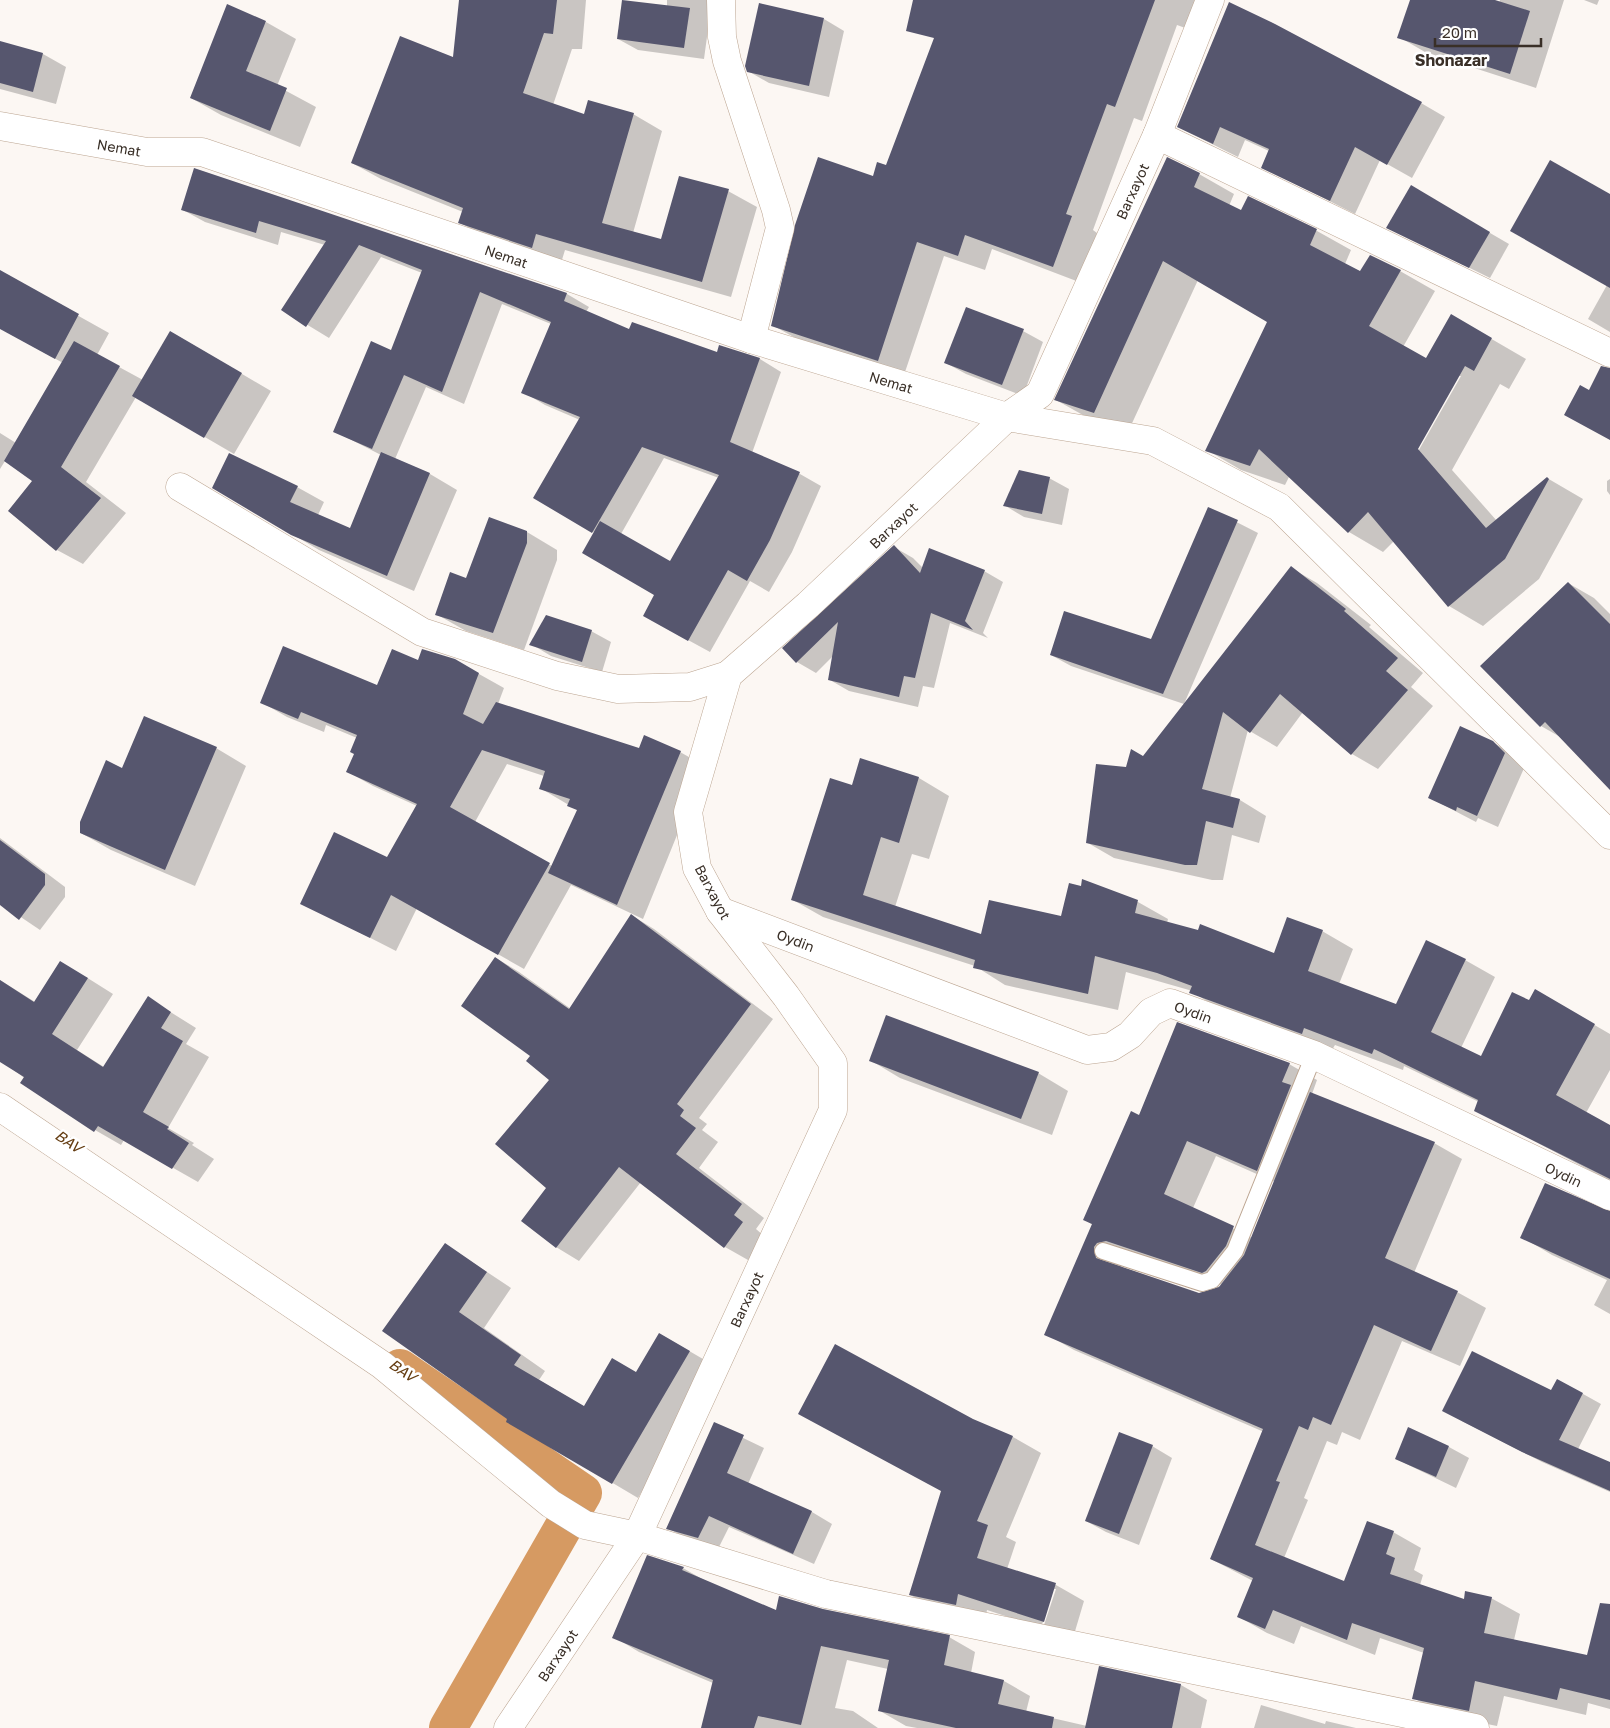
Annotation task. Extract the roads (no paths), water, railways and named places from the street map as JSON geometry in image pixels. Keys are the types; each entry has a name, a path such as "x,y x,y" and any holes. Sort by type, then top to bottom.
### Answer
{"street":[{"path":"721,0 722,37 726,61 776,210 780,228 751,339"},
{"name":"Barxayot","path":"508,1728 637,1536 833,1110 833,1063 786,996 720,911 697,868 688,812 728,675 808,605 1007,417 1040,394 1157,136 1210,0"},
{"name":"Nemat","path":"0,126 148,152 202,152 751,339 1007,417 1153,441 1279,507 1610,835"},
{"path":"1157,136 1610,353"},
{"path":"180,487 422,632 453,644 557,676 618,690 690,687 728,675"},
{"name":"Oydin","path":"720,911 1086,1050 1111,1047 1130,1035 1151,1012 1170,1003 1314,1055 1610,1196"},
{"path":"0,1107 382,1365 551,1504 585,1525 637,1536 826,1594 1475,1728"}],"lane":[{"path":"1103,1251 1202,1283 1212,1280 1235,1251 1314,1055"}],"waterway":[{"name":"BAV","path":"400,1368 583,1493 448,1728"}],"district":[{"name":"Shonazar","path":"1451,60"}]}
